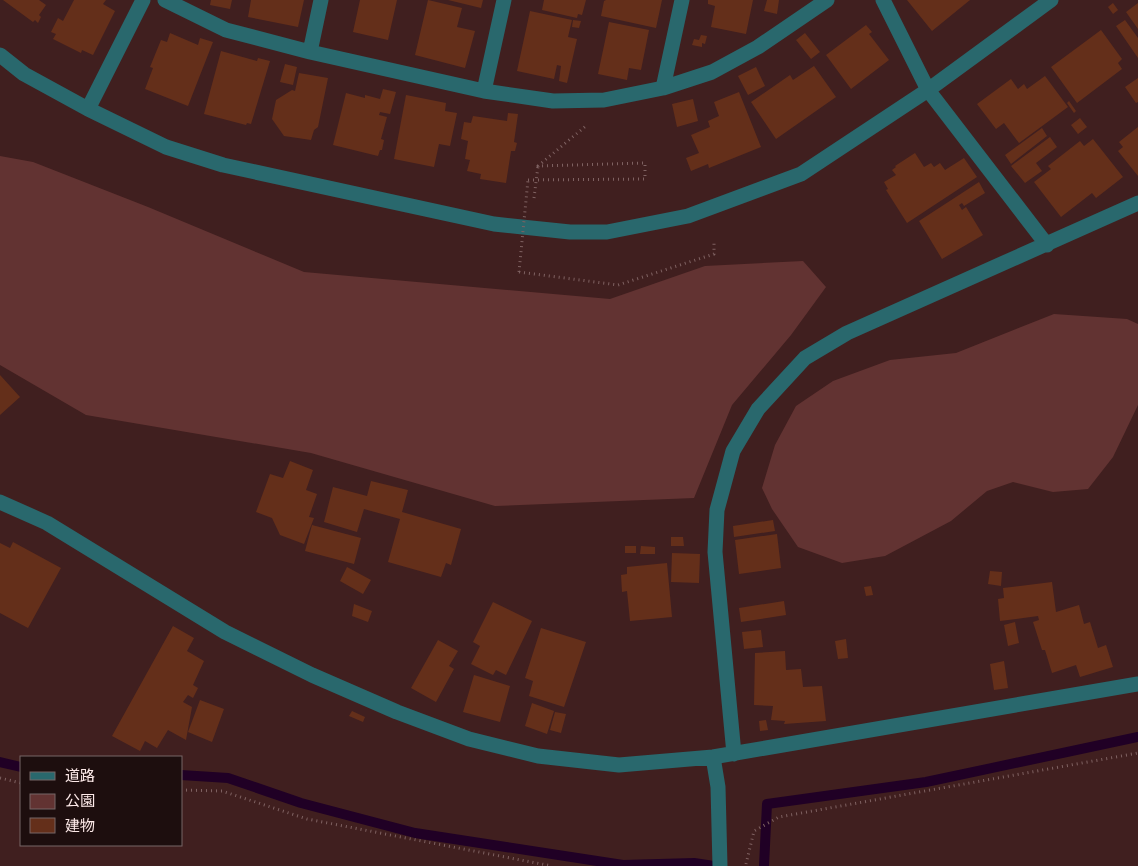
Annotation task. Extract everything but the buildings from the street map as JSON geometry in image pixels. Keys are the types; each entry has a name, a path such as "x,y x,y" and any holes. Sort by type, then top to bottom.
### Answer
{"street":[{"path":"88,109 143,0"},
{"path":"164,0 226,30 310,52 484,91 553,101 604,100 664,88 712,72 758,46 827,0"},
{"path":"310,52 322,0"},
{"path":"484,91 504,0"},
{"path":"664,88 682,0"},
{"path":"882,0 928,90 1046,245"},
{"path":"0,55 24,74 88,109 166,147 223,165 494,224 570,232 607,232 688,216 801,174 928,90 1051,0"},
{"path":"734,754 715,552 717,510 733,451 758,409 804,358 847,333 1138,204"},
{"path":"0,502 47,523 225,632 346,690 469,739 538,756 619,764 713,757 1138,684"},
{"path":"713,757 718,787 720,866"}],"path":[{"path":"534,198 538,166 587,126 588,101"},
{"path":"538,166 644,163 645,179 528,180 519,272 618,285 714,254 714,243"},
{"path":"745,866 754,831 779,818 1138,753"},
{"path":"0,778 20,783"},
{"path":"182,790 222,791 307,820 552,866"}],"green space":[{"path":"0,156 33,162 148,207 304,272 610,299 705,266 803,261 826,287 791,335 732,405 694,498 495,506 311,453 86,415 0,365"},
{"path":"1054,314 1127,319 1138,324 1138,405 1113,457 1088,489 1053,492 1013,482 987,491 951,521 885,556 842,563 798,547 772,509 762,488 775,445 796,406 833,381 890,360 956,353"}],"waterway":[{"path":"764,866 767,804 926,782 1138,737"},
{"path":"0,762 20,767"},
{"path":"182,775 228,778 301,803 415,833 623,865 694,863 714,866"}]}
